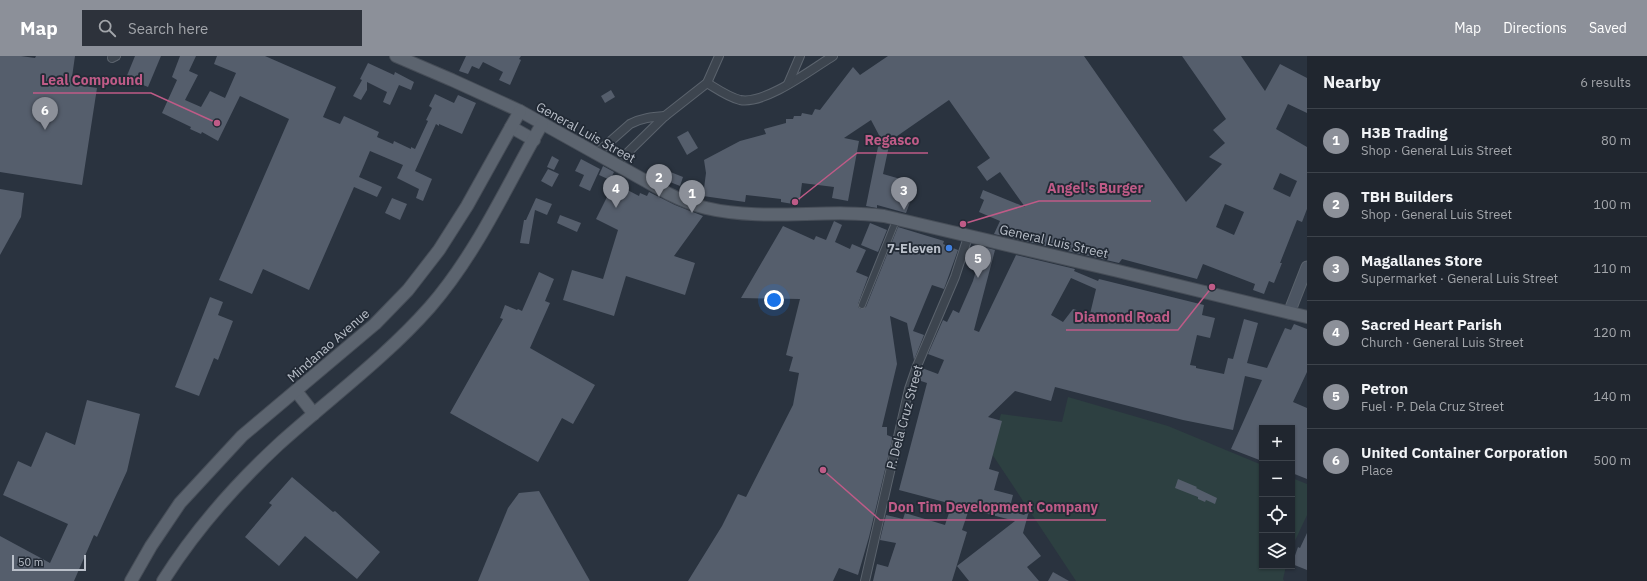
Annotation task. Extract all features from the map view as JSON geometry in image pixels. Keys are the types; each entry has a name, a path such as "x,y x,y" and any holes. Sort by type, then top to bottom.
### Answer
{"main road":[{"name":"General Luis Street","path":"396,56 520,111 669,194 707,208 752,214 865,213 897,218 968,237 1118,271 1307,317"},
{"name":"Mindanao Avenue","path":"131,581 151,546 180,503 242,436 375,324 408,290 439,250 520,111"},
{"path":"163,581 186,546 228,494 277,446 399,339 431,306 463,265 542,124"},
{"path":"511,127 534,140"},
{"path":"1289,313 1307,267"},
{"path":"296,391 314,414"}],"street":[{"path":"616,164 665,116 707,83 719,56"},
{"path":"788,84 800,56"},
{"path":"707,83 729,96 740,100 750,100 770,94 833,56"},
{"path":"597,153 630,124 641,119 665,116"},
{"path":"862,305 897,218"},
{"name":"P. Dela Cruz Street","path":"865,581 909,389 917,366 955,277 968,237"}],"shaded area":[{"path":"1068,397 1168,426 1259,464 1259,569 1285,569 1283,579 1284,581 1076,581 990,451 1001,414 1062,422"},
{"path":"1295,479 1307,484 1307,515 1295,541"}],"building":[{"path":"0,56 35,58 36,56 75,56 71,84 97,88 82,185 0,172"},
{"path":"135,56 161,56 148,87 126,78"},
{"path":"180,56 196,56 189,71 198,75 185,100 201,107 210,91 225,98 236,73 214,64 217,56 265,56 336,87 323,117 340,124 344,116 379,132 377,137 393,144 394,141 411,149 411,147 415,149 428,121 426,120 432,108 429,106 435,94 454,103 458,95 476,103 462,134 436,124 415,171 432,179 423,201 416,198 419,189 397,178 403,165 370,151 359,177 382,187 377,197 354,187 309,290 263,269 252,294 219,280 289,119 240,96 218,141 202,132 201,134 190,129 191,127 162,113 177,80 172,77"},
{"path":"466,56 521,56 519,59 521,60 510,85 499,80 503,72 483,62 479,69 472,66 468,74 459,71"},
{"path":"888,56 1084,56 1186,202 1222,164 1209,157 1225,143 1213,130 1226,119 1182,56 1241,56 1265,91 1280,64 1307,78 1307,113 1288,104 1276,129 1307,147 1307,209 1302,222 1297,220 1280,263 1282,263 1274,283 1269,281 1264,294 1253,290 1255,284 1203,264 1197,279 1122,259 1119,263 994,234 1000,221 979,212 984,200 980,198 983,190 1025,207 1000,172 987,181 977,167 990,158 949,100 890,141 883,174 904,180 902,191 913,194 906,213 877,205 877,208 866,206 880,137 871,120 844,138 859,141 848,201 832,198 834,187 802,183 799,205 781,202 781,199 746,195 745,202 703,196 706,173 704,160 740,141 766,134 764,129 786,123 786,119 793,119 794,116 801,116 802,113 812,115 815,109 820,110 853,67 860,75","holes":["1280,173 1297,181 1290,197 1273,189","1225,204 1244,212 1234,235 1216,227"]},
{"path":"368,63 394,75 395,72 414,82 411,90 399,85 390,105 383,102 387,92 367,82 367,90 361,100 353,96 362,80 360,79"},
{"path":"611,90 615,97 605,103 601,96"},
{"path":"688,131 698,148 687,155 677,137"},
{"path":"552,156 559,160 554,170 547,167"},
{"path":"581,159 600,169 590,191 579,186 584,175 575,171"},
{"path":"603,166 614,172 610,180 599,175"},
{"path":"548,169 559,174 552,187 541,181"},
{"path":"668,171 683,177 680,186 665,180"},
{"path":"614,183 639,196 640,193 647,196 649,192 675,205 703,216 674,256 695,263 685,295 626,276 614,316 563,300 572,270 603,279 618,230 596,219"},
{"path":"0,189 24,193 21,217 0,255"},
{"path":"392,198 407,204 400,220 385,213"},
{"path":"536,198 552,204 547,215 535,210 529,244 520,243 524,220 526,220"},
{"path":"560,215 581,223 577,232 557,223"},
{"path":"834,221 842,225 835,242 850,249 852,244 866,250 856,272 868,277 858,304 858,307 861,309 866,307 898,227 944,241 943,244 958,250 944,289 932,285 913,331 924,335 914,360 907,323 890,316 897,364 882,427 887,427 887,435 892,437 892,440 869,537 858,575 839,568 833,581 688,581 722,526 738,494 746,497 793,405 799,373 789,371 793,357 786,355 800,299 741,298 783,226 814,240 816,236 826,240"},
{"path":"870,223 887,230 878,252 861,245"},
{"path":"987,248 995,250 974,330 979,332 1016,255 1075,269 1074,271 1098,281 1099,279 1204,305 1202,315 1215,318 1210,338 1197,335 1190,365 1196,366 1196,368 1224,374 1228,358 1233,359 1244,319 1258,323 1247,363 1267,368 1285,328 1291,330 1294,324 1307,329 1307,372 1293,402 1307,408 1307,479 1295,474 1295,425 1259,425 1259,460 1231,449 1262,380 1245,376 1233,430 1183,420 1055,387 1051,401 1015,391 988,417 1002,421 989,469 999,472 994,490 1013,495 1009,511 1024,515 1029,511 1023,533 1041,556 1027,567 1039,581 969,581 957,566 1015,521 969,509 962,530 967,532 952,581 873,581 877,564 888,567 896,543 880,540 886,515 903,519 905,513 945,525 952,504 899,490 927,383 918,380 922,368 938,374 944,360 928,354 943,320 947,322 953,310 959,313 973,281 982,249 986,250","holes":["1071,278 1096,289 1090,314 1073,309 1063,322 1051,315"]},
{"path":"539,272 554,279 545,301 550,303 530,348 595,385 573,424 562,418 538,462 450,413 503,319 500,318 505,305 522,311"},
{"path":"210,297 223,302 218,315 233,321 218,360 214,358 199,396 175,387"},
{"path":"87,400 140,414 127,471 97,537 94,535 74,581 0,581 0,536 50,563 68,524 3,495 18,461 31,467 46,432 75,445"},
{"path":"292,477 333,512 335,511 380,552 357,579 305,536 279,566 245,537 272,505 269,503"},
{"path":"1178,479 1217,498 1215,504 1206,500 1205,502 1198,499 1198,497 1175,488"},
{"path":"539,491 590,581 478,581 508,508 519,493"},
{"path":"1307,533 1307,570 1295,565 1295,556 1298,547 1300,548"},
{"path":"1053,572 1069,581 1048,581"}],"place":[{"name":"Leal Compound","path":"217,123"},
{"name":"United Container Corporation","path":"45,130"},
{"name":"TBH Builders","path":"659,197"},
{"name":"Regasco","path":"795,202"},
{"name":"Sacred Heart Parish","path":"616,208"},
{"name":"Magallanes Store","path":"904,210"},
{"name":"H3B Trading","path":"692,213"},
{"name":"Angel's Burger","path":"963,224"},
{"name":"7-Eleven","path":"949,248"},
{"name":"Petron","path":"978,278"},
{"name":"Diamond Road","path":"1212,287"},
{"name":"Don Tim Development Company","path":"823,470"}]}
